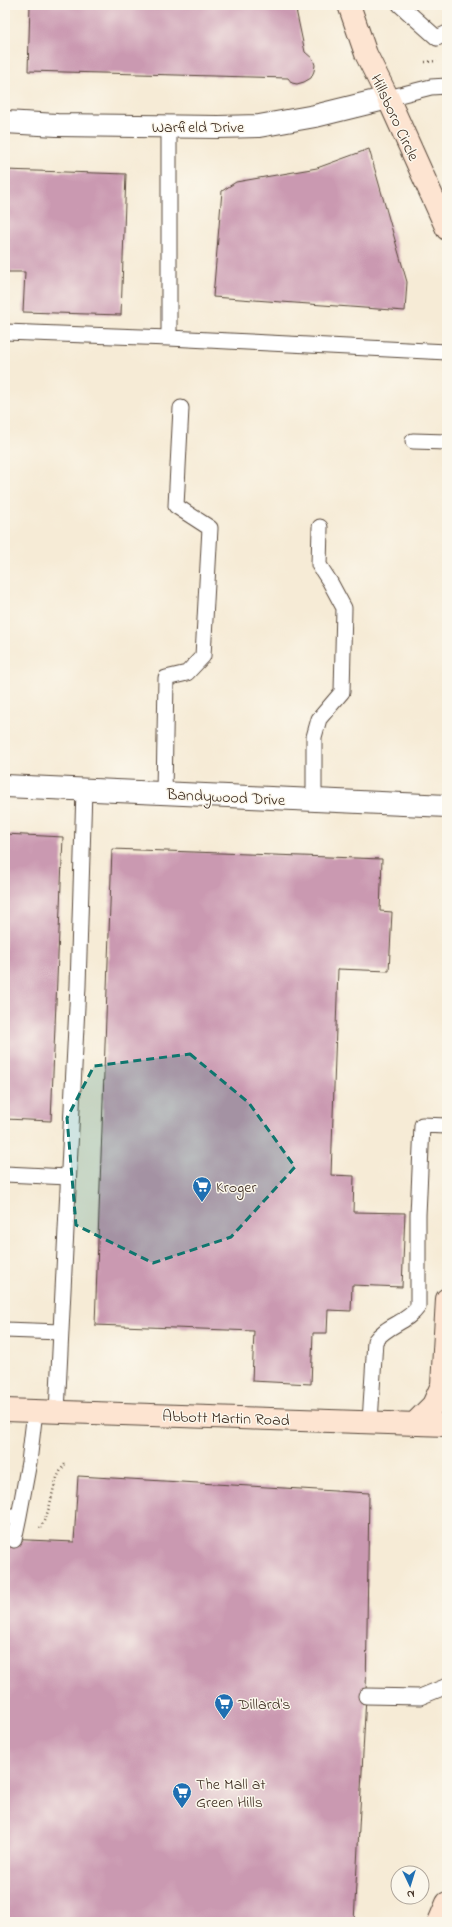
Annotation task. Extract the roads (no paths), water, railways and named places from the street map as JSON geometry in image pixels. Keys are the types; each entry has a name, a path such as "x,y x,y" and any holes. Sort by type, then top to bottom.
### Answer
{"main road":[{"name":"Hillsboro Circle","path":"349,5 366,54 388,98 447,229"},
{"path":"414,1424 434,1405 442,1385 447,1299"},
{"name":"Abbott Martin Road","path":"5,1410 447,1425"},
{"path":"440,1922 447,1903"}],"street":[{"name":"Warfield Drive","path":"5,122 57,126 259,126 315,116 388,98"},
{"name":"Bandywood Drive","path":"5,786 447,806"}],"lane":[{"path":"400,5 437,38 447,33"},
{"path":"388,98 431,87 447,86"},
{"path":"169,127 169,338"},
{"path":"5,332 169,338 447,352"},
{"path":"164,793 166,678 188,673 203,656 210,528 176,506 181,408"},
{"path":"414,441 447,442"},
{"path":"314,800 314,737 319,719 342,692 344,608 319,565 320,527"},
{"path":"57,1412 78,986 84,790"},
{"path":"370,1422 375,1341 381,1333 411,1316 418,1307 418,1215 422,1124 447,1126"},
{"path":"5,1174 68,1177"},
{"path":"5,1330 61,1332"},
{"path":"14,1540 12,1516 29,1462 35,1411"},
{"path":"366,1696 420,1698 447,1686"}],"place":[{"name":"Kroger","path":"202,1203"},
{"name":"Dillard's","path":"224,1720"},
{"name":"The Mall at Green Hills","path":"182,1809"}]}
